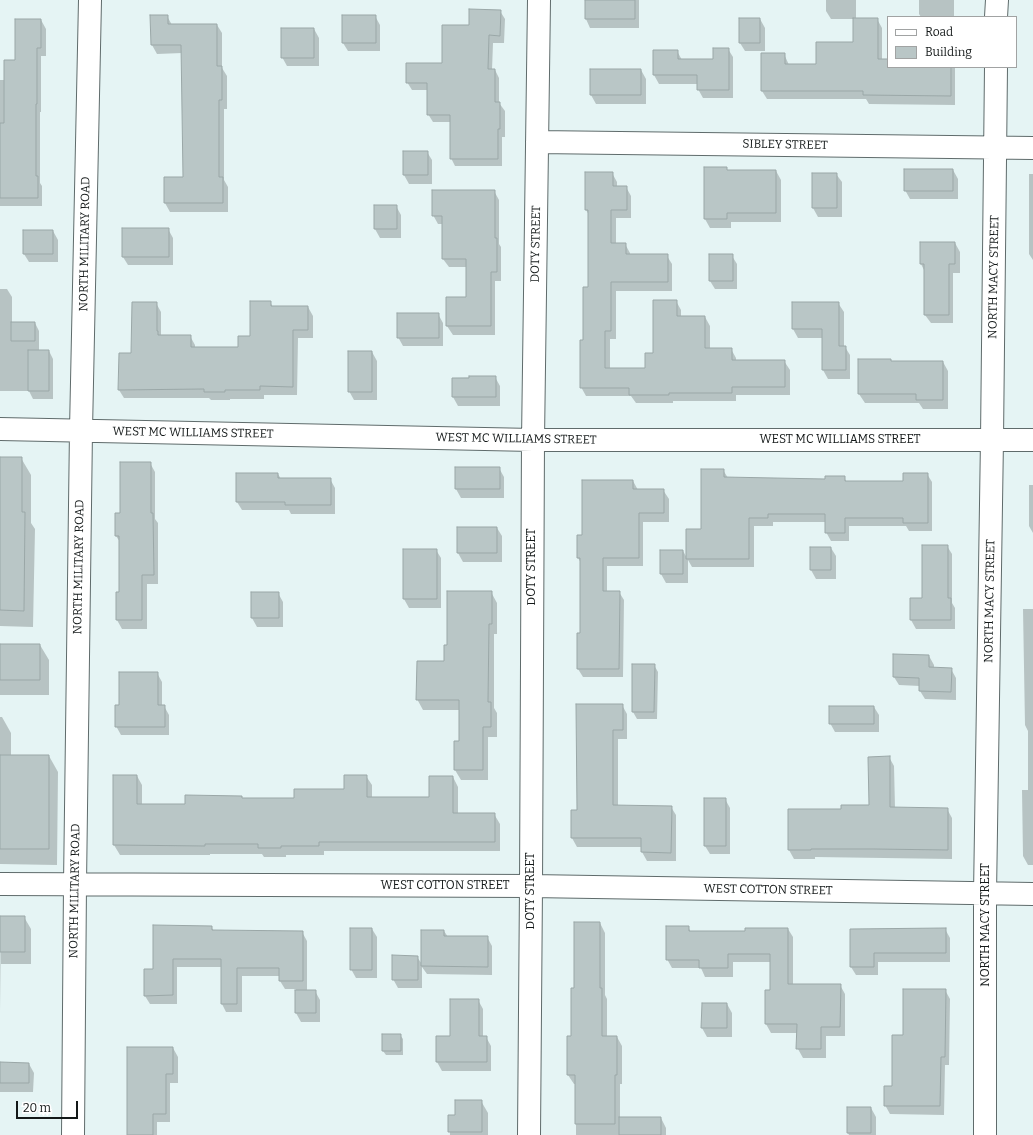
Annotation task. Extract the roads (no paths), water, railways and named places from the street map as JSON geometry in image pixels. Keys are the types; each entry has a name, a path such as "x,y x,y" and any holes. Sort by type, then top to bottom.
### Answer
{"street":[{"name":"NORTH MILITARY ROAD","path":"73,1135 74,884 81,430 90,0"},
{"name":"DOTY STREET","path":"529,1135 533,440 539,0"},
{"path":"996,0 996,16"},
{"name":"NORTH MACY STREET","path":"985,1135 986,894 996,68"},
{"name":"SIBLEY STREET","path":"537,142 1033,148"},
{"name":"WEST MC WILLIAMS STREET","path":"0,429 533,440 1033,440"},
{"name":"WEST COTTON STREET","path":"0,884 531,886 1033,894"}]}
